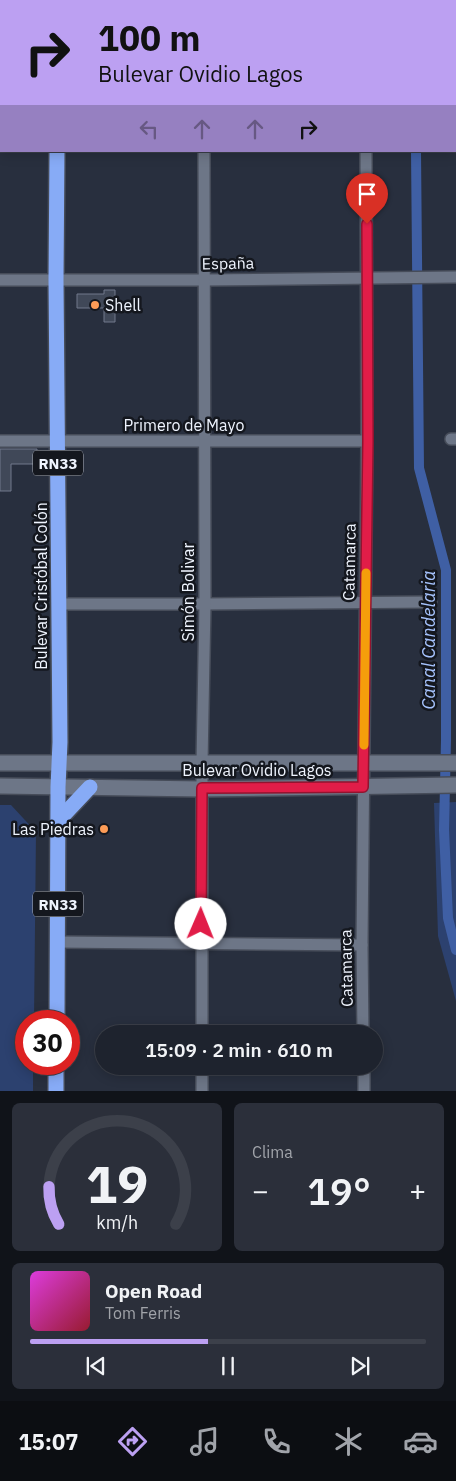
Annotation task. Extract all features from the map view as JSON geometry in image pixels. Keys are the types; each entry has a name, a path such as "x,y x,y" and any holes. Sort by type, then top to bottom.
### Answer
{"highway":[{"name":"Bulevar Cristóbal Colón","path":"57,152 56,280 60,742 58,763 57,1010"},
{"path":"58,821 90,787"},
{"path":"56,1075 56,1091"}],"main road":[{"name":"Bulevar Ovidio Lagos","path":"0,763 456,763"},
{"name":"Bulevar Ovidio Lagos","path":"0,786 202,788 456,785"}],"street":[{"name":"Simón Bolivar","path":"202,1025 202,763 205,604 204,152"},
{"name":"Catamarca","path":"363,1025 363,787 368,441 366,152"},
{"name":"España","path":"0,280 456,277"},
{"name":"Primero de Mayo","path":"0,442 368,441"},
{"path":"58,604 431,602"},
{"path":"58,942 362,945"},
{"path":"202,1075 202,1091"},
{"path":"364,1075 364,1091"}],"shaded area":[{"path":"456,802 456,1001 438,936 434,803"},
{"path":"0,805 11,805 36,832 34,1010 15,1010 15,1075 33,1075 33,1091 0,1091"}],"building":[{"path":"104,290 115,290 115,322 104,322 104,308 77,308 77,294 104,294"},
{"path":"0,449 37,449 37,464 11,464 11,491 0,491"}],"waterway":[{"name":"Canal Candelaria","path":"416,152 419,468 446,570 444,830 448,918 456,950"}],"slow traffic":[{"path":"364,745 366,573"}],"place":[{"name":"Shell","path":"95,305"},
{"name":"Las Piedras","path":"104,829"}],"route":[{"path":"201,924 202,788 363,787 368,441 367,224"}]}
